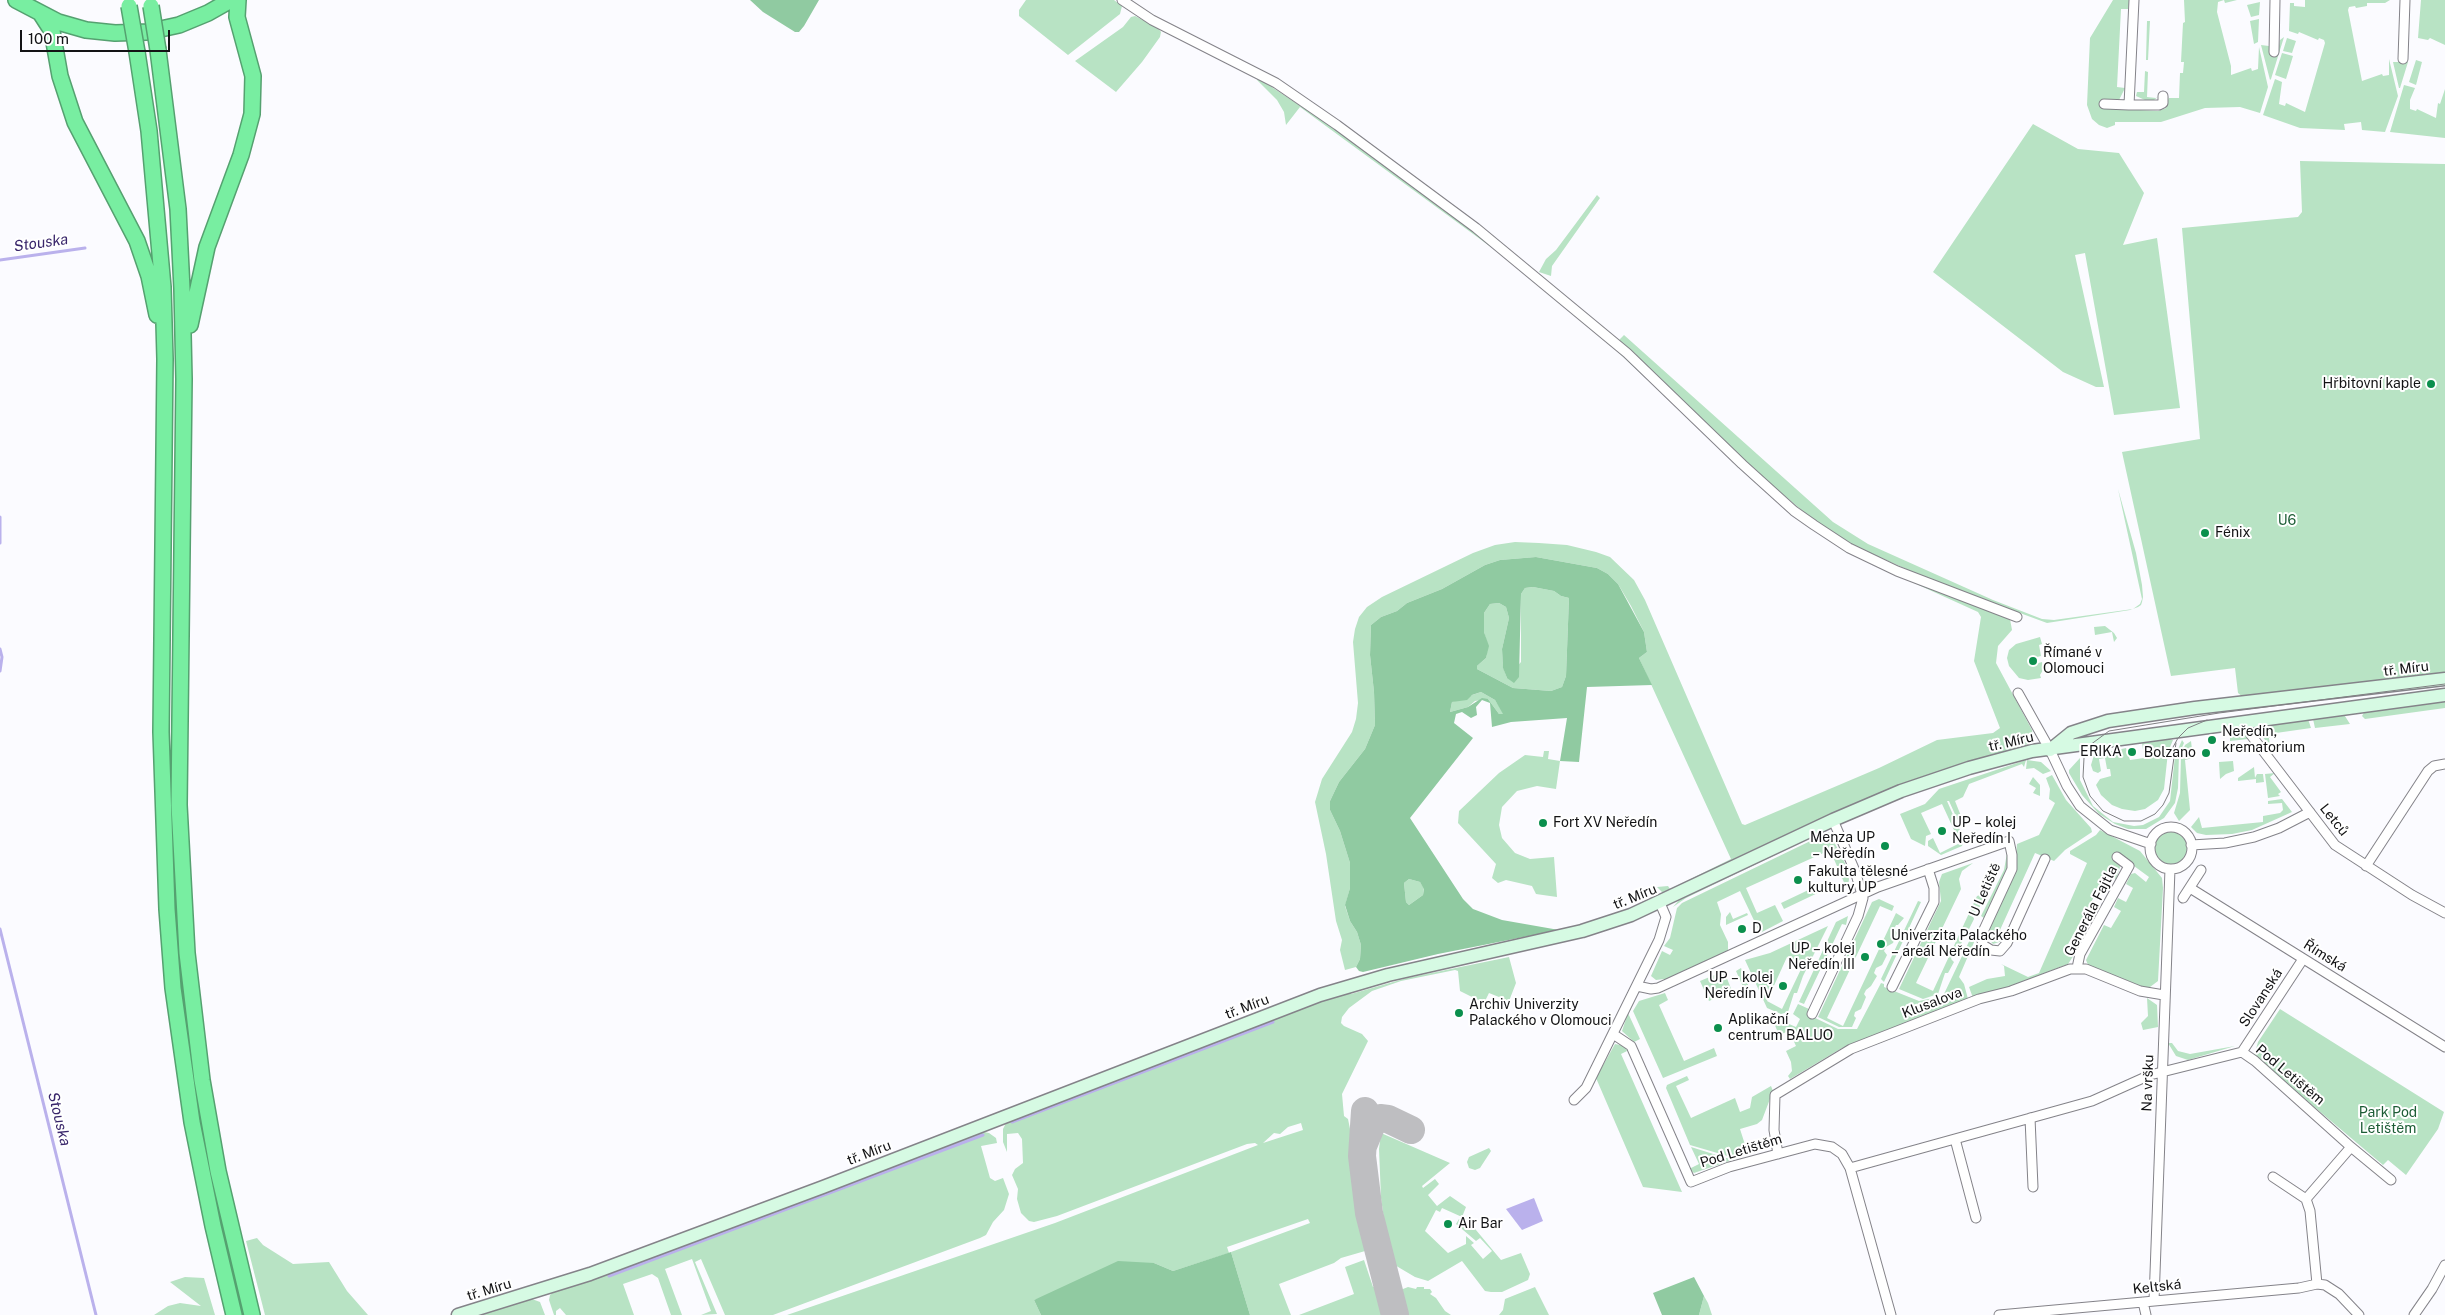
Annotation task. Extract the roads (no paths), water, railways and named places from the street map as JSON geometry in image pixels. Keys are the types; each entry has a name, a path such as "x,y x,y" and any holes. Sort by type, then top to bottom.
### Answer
{"highway":[{"path":"16,0 40,14 86,30 131,34 179,25 208,13 231,0"},
{"path":"184,379 191,318 202,267 220,208 247,139 252,114 253,76 237,17 238,0"},
{"path":"129,3 149,131 163,287 165,358 162,806 168,928 183,1062 204,1182 234,1315"},
{"path":"151,3 178,209 184,379 179,805 185,928 203,1088 218,1171 252,1315"},
{"path":"40,14 52,31 60,76 75,122 94,162 130,226 143,256 165,358"}],"main road":[{"name":"tř. Míru","path":"2050,750 2071,733 2108,722 2200,707 2445,679"},
{"name":"tř. Míru","path":"458,1315 590,1274 1338,989 1435,963 1592,929 1660,904 1834,820 1901,791 1960,771 2025,752 2445,694"}],"street":[{"path":"1122,0 1152,20 1276,83 1337,125 1476,228 1627,353 1742,464 1794,511 1814,526 1849,548 1897,571 2017,617"},
{"path":"2128,105 2134,0"},
{"path":"2274,52 2276,0"},
{"path":"2402,59 2405,0"},
{"path":"2104,104 2158,106 2162,103 2164,96"},
{"path":"2018,693 2050,750 2071,793 2092,818 2121,835 2151,844"},
{"name":"Letců","path":"2251,735 2335,845 2366,866 2445,913"},
{"path":"2366,866 2428,771 2434,766 2445,764"},
{"path":"2191,845 2225,843 2254,837 2279,828 2310,812"},
{"path":"1812,1014 1858,916 1863,894 1834,820"},
{"path":"2172,827 2182,831 2187,836 2191,845 2191,853 2186,862 2177,868 2162,867 2153,859 2151,844 2158,832 2172,827"},
{"name":"U Letiště","path":"1637,986 1650,989 1658,988 1863,894 2009,841 2012,869 1981,936 1983,945 2000,951 2007,943 2045,859"},
{"name":"Generála Fajtla","path":"2077,968 2080,954 2129,866 2117,857"},
{"path":"1892,987 1934,902 1934,888 1928,869"},
{"name":"Na vršku","path":"2154,1300 2170,869"},
{"path":"2183,898 2201,870"},
{"name":"Římská","path":"2190,888 2445,1047"},
{"path":"1574,1100 1586,1088 1664,928 1666,917 1660,904"},
{"name":"Slovanská","path":"2242,1052 2303,959"},
{"path":"2077,968 2088,970 2145,992 2164,995"},
{"name":"Klusalova","path":"1778,1154 1774,1130 1775,1098 1778,1092 1851,1049 1979,999 2011,991 2066,970 2077,968"},
{"name":"Pod Letištěm","path":"1613,1034 1630,1046 1691,1182 1729,1167 1807,1146 1826,1144 1838,1150 1850,1168 2092,1101 2140,1079 2242,1052 2255,1061 2392,1180"},
{"path":"2030,1118 2033,1187"},
{"path":"1955,1139 1976,1218"},
{"path":"2306,1199 2352,1147"},
{"path":"1850,1168 1891,1315"},
{"path":"2273,1177 2306,1199 2310,1211 2317,1284 2325,1285 2339,1294 2360,1315"},
{"path":"2414,1315 2432,1289 2445,1265"},
{"name":"Keltská","path":"2000,1315 2299,1288 2317,1284"},
{"path":"2143,1302 2146,1315"}],"waterway":[{"name":"Stouska","path":"0,260 85,248"},
{"name":"Stouska","path":"0,517 0,543"},
{"name":"Stouska","path":"0,649 2,657 0,671"},
{"name":"Stouska","path":"0,929 96,1315"},
{"path":"1012,1122 1273,1022"},
{"path":"609,1276 983,1135"}],"tram line":[{"path":"2176,743 2169,793 2163,805 2155,814 2141,821 2124,821 2103,811 2090,796 2083,777 2084,758 2090,745 2109,731 2219,713 2445,684"},
{"path":"2172,749 2178,738 2188,728 2207,720"}],"place":[{"name":"Hřbitovní kaple","path":"2431,384"},
{"name":"Fénix","path":"2205,533"},
{"name":"Římané v Olomouci","path":"2033,661"},
{"name":"Neředín, krematorium","path":"2212,740"},
{"name":"ERIKA","path":"2132,752"},
{"name":"Bolzano","path":"2206,753"},
{"name":"Fort XV Neředín","path":"1543,823"},
{"name":"UP – kolej Neředín I","path":"1942,831"},
{"name":"Menza UP – Neředín","path":"1885,846"},
{"name":"Fakulta tělesné kultury UP","path":"1798,880"},
{"name":"D","path":"1742,929"},
{"name":"Univerzita Palackého – areál Neředín","path":"1881,944"},
{"name":"UP – kolej Neředín III","path":"1865,957"},
{"name":"UP – kolej Neředín IV","path":"1783,986"},
{"name":"Archiv Univerzity Palackého v Olomouci","path":"1459,1013"},
{"name":"Aplikační centrum BALUO","path":"1718,1028"},
{"name":"Air Bar","path":"1448,1224"}],"park label":[{"name":"U6","path":"2287,521"},
{"name":"Park Pod Letištěm","path":"2388,1122"}]}
